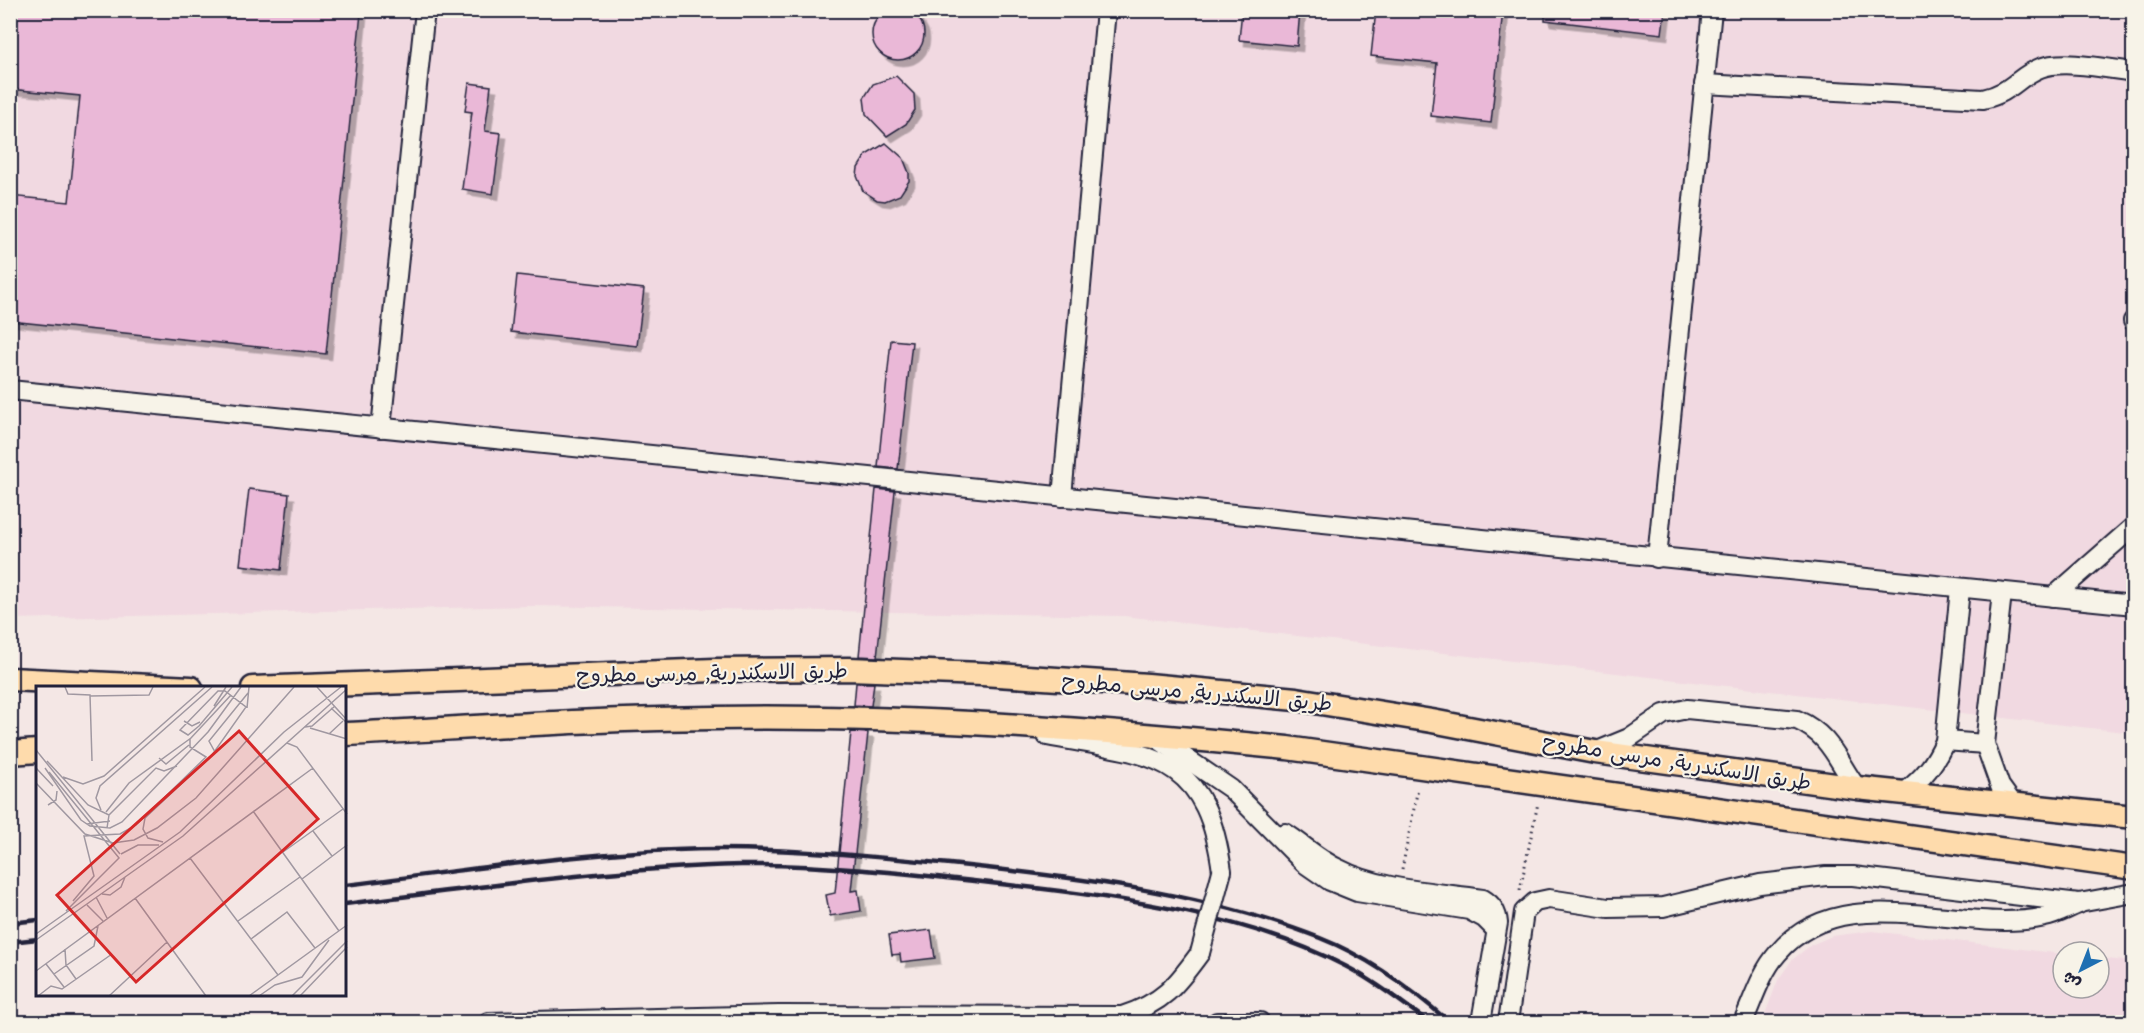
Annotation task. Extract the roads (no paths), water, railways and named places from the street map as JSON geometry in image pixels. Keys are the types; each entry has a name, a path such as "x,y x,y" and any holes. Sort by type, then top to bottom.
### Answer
{"main road":[{"name":"طريق الاسكندرية, مرسى مطروح","path":"304,686 715,670 849,669 982,674 1148,685 1296,699 1432,721 1595,752 1857,788 2133,817"},
{"path":"10,679 151,686"},
{"name":"طريق الاسكندرية, مرسى مطروح","path":"346,734 583,721 715,718 980,724 1151,735 1287,748 2133,868"},
{"path":"10,753 36,751"}],"street":[{"path":"381,428 425,10"},
{"path":"1062,497 1106,10"},
{"path":"1657,558 1712,10"},
{"path":"1704,84 1983,99 2000,96 2042,67 2058,64 2133,72"},
{"path":"10,390 2133,605"},
{"path":"2053,597 2133,526"},
{"path":"1904,794 1921,780 1935,762 1945,741 1960,589"},
{"path":"2002,593 1985,744 2000,786 2013,804"},
{"path":"1595,752 1629,738 1664,714 1687,709 1797,720 1812,726 1824,736 1857,788"},
{"path":"489,1023 544,1019 779,1015 1122,1016 1147,1008 1167,995 1200,952 1222,872 1215,831 1202,801 1188,782 1166,763 1143,754 980,724"},
{"path":"1151,735 1206,770 1258,815 1304,863 1330,881 1357,892 1468,910 1484,918 1496,930"},
{"path":"1945,741 1985,744"},
{"path":"1258,815 1338,869 1364,879 1483,900 1489,903 1497,916 1482,1023"},
{"path":"1508,1023 1524,912 1535,902 1549,898 1608,908 1663,907 1760,884 1835,876 1853,876 2079,903 2113,899 2133,893"},
{"path":"1743,1023 1777,954 1795,936 1817,922 1842,915 1868,913 2017,920 2046,917 2079,903"},
{"path":"1485,999 1511,1004"},
{"path":"1217,1023 1260,1023"}],"railway":[{"path":"346,885 593,855 710,849 779,850 847,855 1044,875 1184,898 1276,922 1320,938 1354,954 1388,974 1449,1022"},
{"path":"346,904 543,880 691,867 808,866 942,878 1138,902 1225,921 1307,948 1345,966 1388,992 1429,1022"},
{"path":"10,923 36,920"},
{"path":"10,942 36,939"}]}
